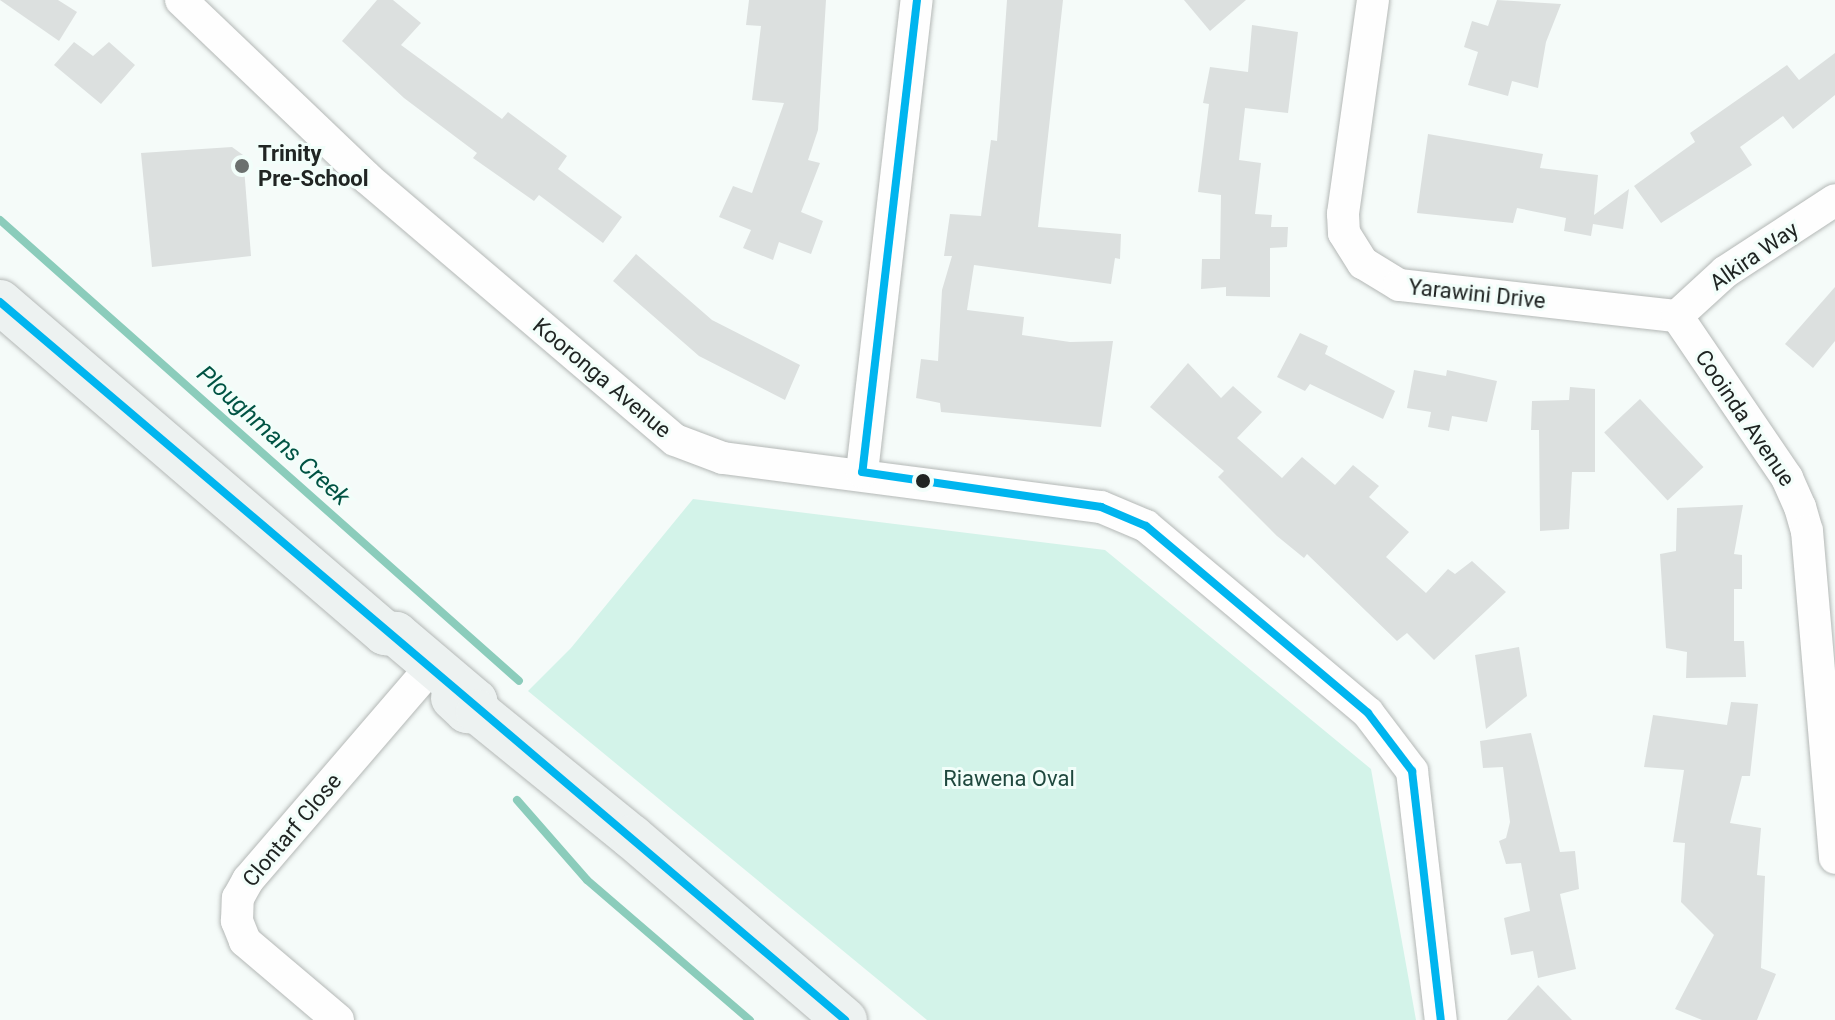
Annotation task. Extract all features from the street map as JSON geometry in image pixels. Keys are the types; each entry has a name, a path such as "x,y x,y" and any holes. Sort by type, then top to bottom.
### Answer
{"street":[{"name":"Kooronga Avenue","path":"181,0 367,178 675,440 723,458 862,472 1101,507 1146,526 1368,713 1412,771 1441,1020"},
{"path":"862,472 917,0"},
{"name":"Yarawini Drive","path":"1373,0 1343,214 1344,233 1363,263 1399,285 1677,316"},
{"name":"Alkira Way","path":"1677,316 1725,272 1835,200"},
{"path":"0,302 385,633 389,644 467,711 478,712"},
{"name":"Cooinda Avenue","path":"1677,316 1787,478 1807,531 1835,858"},
{"path":"385,633 396,634 464,692 478,712 845,1020"},
{"name":"Clontarf Close","path":"338,1020 245,941 237,921 238,898 248,880 425,674"}],"green space":[{"name":"Riawena Oval","path":"693,499 1105,550 1371,769 1416,1020 927,1020 528,691 571,648"}],"building":[{"path":"0,0 58,0 77,12 59,41"},
{"path":"377,0 393,0 421,23 401,45 502,119 508,112 567,156 558,169 622,217 603,243 539,195 534,201 473,158 477,153 404,98 342,41"},
{"path":"749,0 826,0 818,130 808,160 820,163 801,212 823,221 811,254 779,242 773,260 743,248 751,230 719,217 733,186 752,193 784,103 752,100 761,26 746,25"},
{"path":"1007,0 1063,0 1038,227 1121,234 1120,259 1115,258 1111,284 974,265 967,310 1024,317 1022,335 1070,342 1113,341 1101,427 941,412 940,403 916,398 921,359 938,361 942,290 952,256 944,256 950,214 981,216 991,140 997,141"},
{"path":"1184,0 1246,0 1210,31"},
{"path":"1497,0 1561,4 1546,42 1538,88 1512,81 1508,96 1468,85 1478,52 1464,47 1472,21 1488,26"},
{"path":"1252,25 1298,32 1288,113 1245,108 1239,160 1261,163 1255,214 1272,215 1271,227 1288,227 1287,247 1270,248 1270,297 1226,296 1226,287 1201,289 1202,259 1220,259 1221,195 1198,192 1209,104 1203,103 1210,67 1248,72"},
{"path":"74,42 93,56 109,42 135,65 101,104 54,65"},
{"path":"1835,53 1835,95 1793,129 1783,116 1740,147 1752,165 1661,223 1634,186 1695,142 1690,133 1787,65 1799,80"},
{"path":"1428,134 1543,154 1540,168 1598,175 1594,215 1629,189 1623,229 1593,224 1591,236 1564,231 1566,218 1517,208 1513,223 1417,213"},
{"path":"232,147 243,155 251,256 152,267 141,153"},
{"path":"636,254 712,320 800,365 785,400 699,356 613,281"},
{"path":"1835,287 1835,341 1813,368 1785,344"},
{"path":"1300,333 1328,346 1325,354 1395,391 1383,419 1310,384 1305,391 1277,377"},
{"path":"1188,363 1221,398 1233,386 1262,412 1237,438 1282,478 1302,457 1335,485 1353,465 1379,486 1369,497 1409,532 1386,557 1426,593 1448,569 1455,574 1472,561 1506,592 1434,660 1407,633 1397,641 1307,554 1304,558 1277,536 1218,477 1224,471 1150,407"},
{"path":"1414,370 1446,376 1447,370 1497,381 1487,422 1452,416 1449,431 1428,427 1431,412 1407,408"},
{"path":"1570,387 1595,389 1595,472 1572,472 1569,529 1540,531 1539,430 1531,430 1532,401 1569,400"},
{"path":"1640,399 1703,467 1668,500 1604,432"},
{"path":"1743,505 1734,554 1742,555 1742,589 1734,589 1734,641 1744,641 1746,677 1686,678 1687,652 1666,648 1660,554 1676,551 1677,508"},
{"path":"1519,647 1527,696 1486,729 1475,655"},
{"path":"1731,702 1758,704 1750,776 1742,776 1730,823 1761,828 1757,875 1765,876 1761,968 1776,974 1757,1020 1702,1020 1675,1009 1714,935 1681,902 1685,843 1673,842 1684,770 1644,767 1653,715 1727,725"},
{"path":"1531,733 1560,852 1575,851 1579,889 1560,894 1576,969 1538,978 1533,951 1511,955 1504,918 1530,911 1521,863 1506,864 1499,841 1506,838 1510,822 1503,767 1483,768 1480,741"},
{"path":"1538,985 1572,1020 1507,1020"}],"waterway":[{"name":"Ploughmans Creek","path":"0,220 519,681"},
{"name":"Ploughmans Creek","path":"517,800 587,880 750,1020"}],"transit line":[{"path":"917,0 862,472 1101,507 1146,526 1368,713 1412,771 1441,1020"},
{"path":"0,302 845,1020"}],"place":[{"name":"Trinity Pre-School","path":"242,166"}]}
